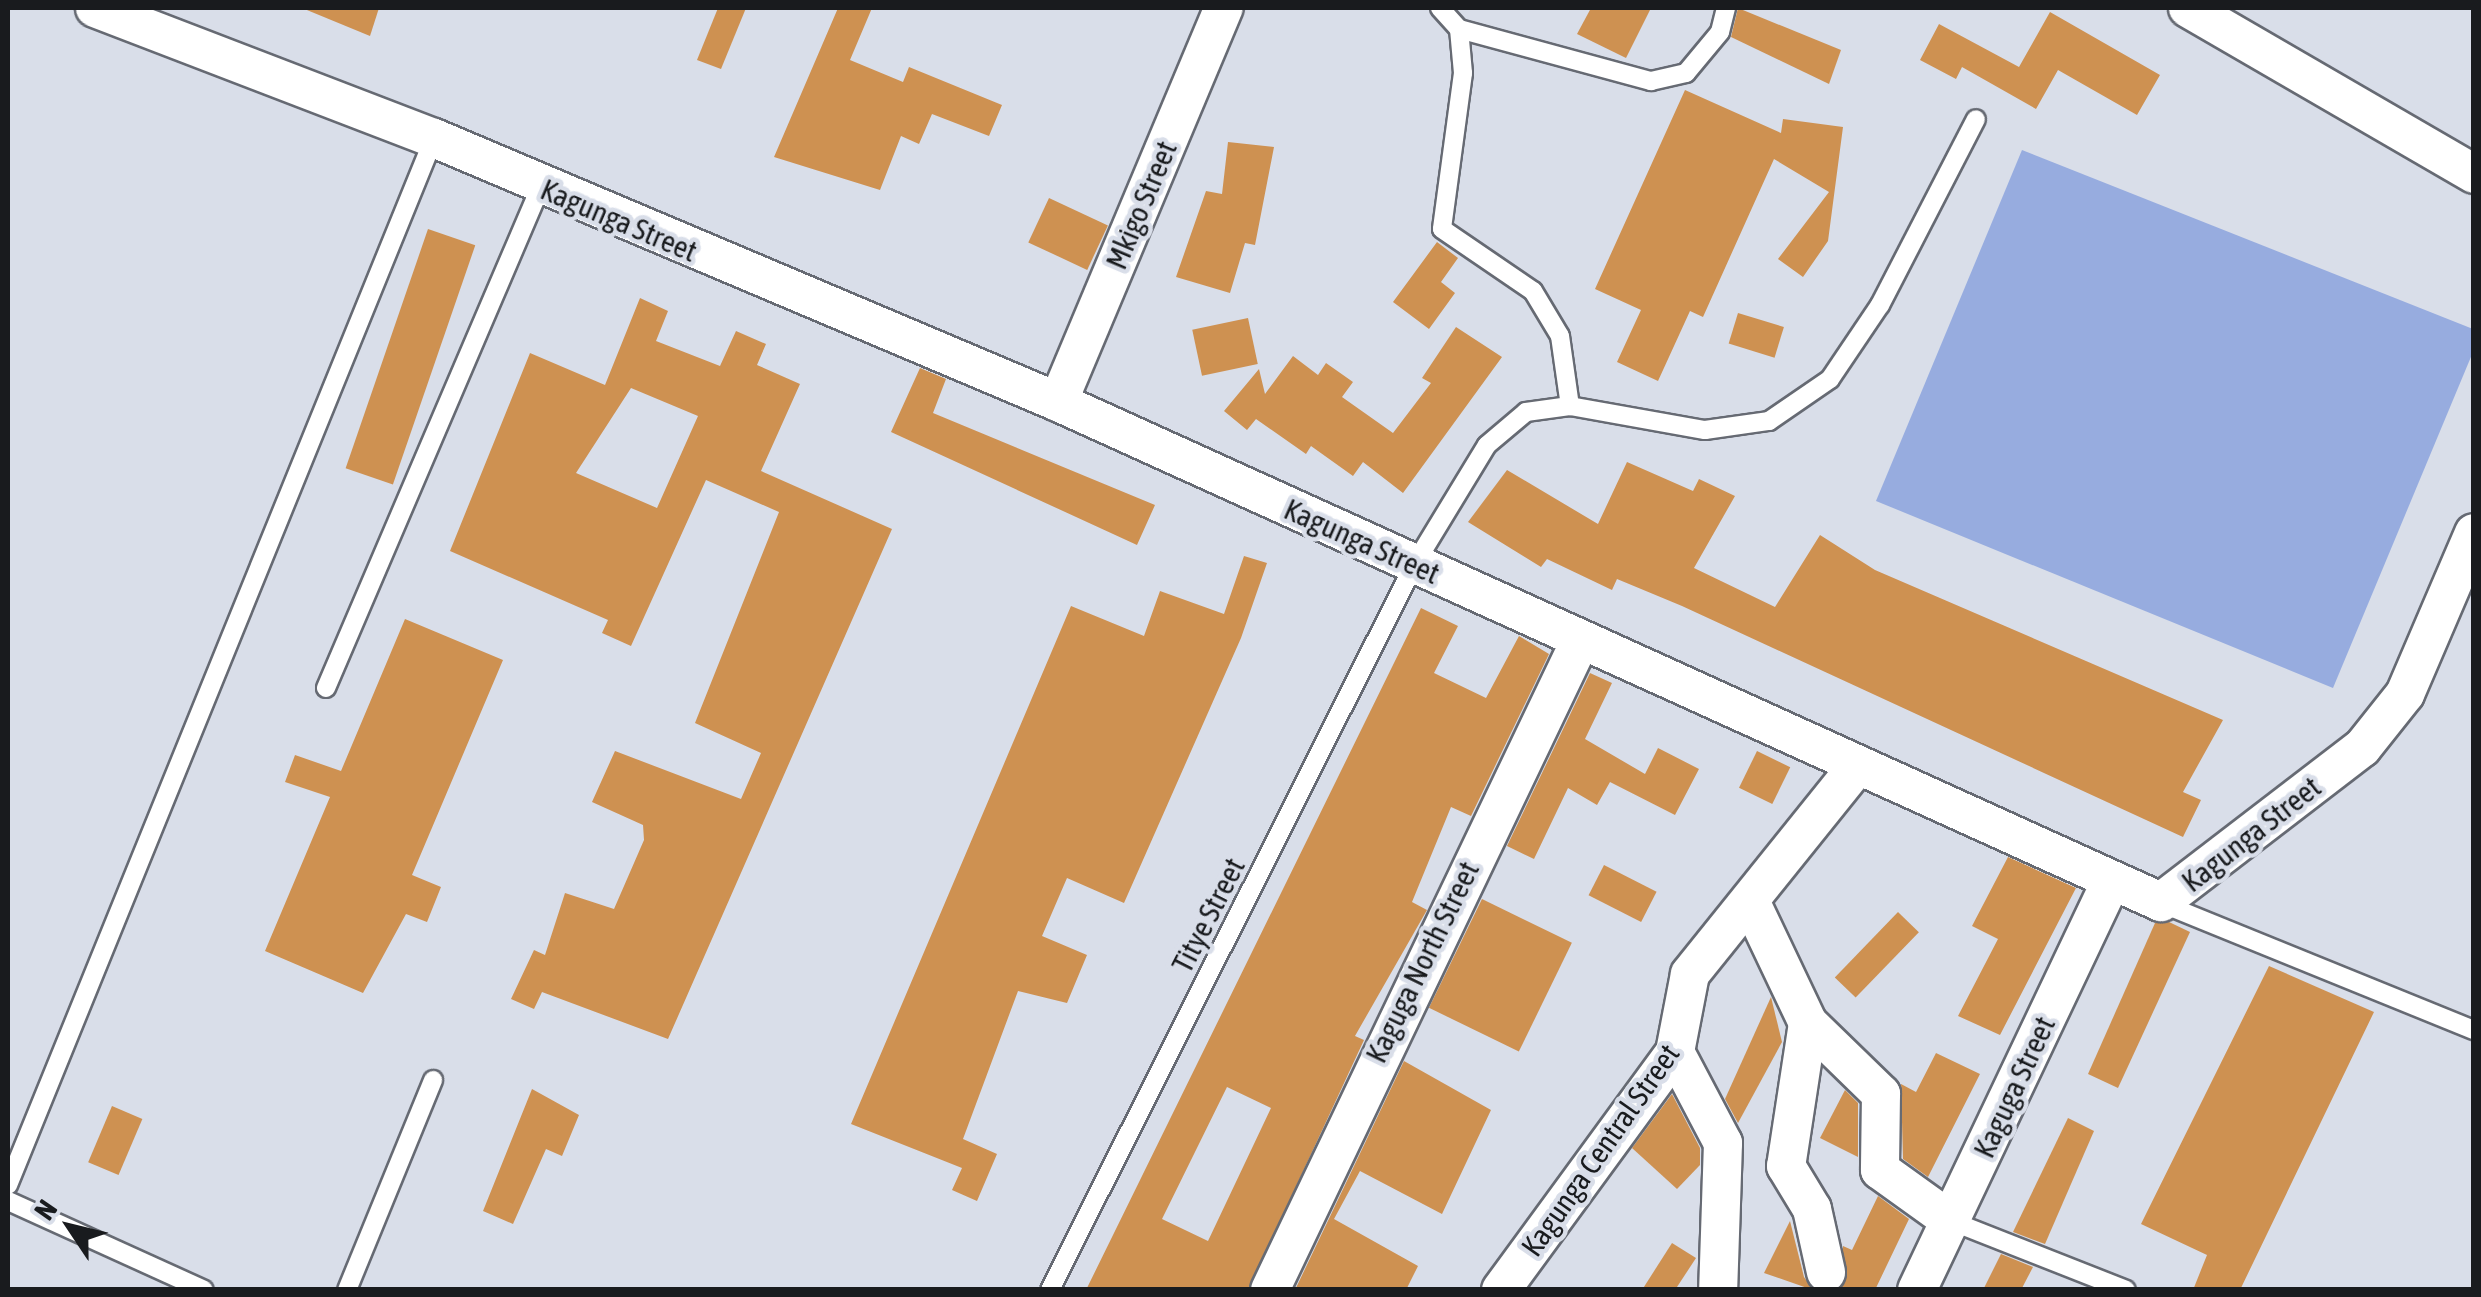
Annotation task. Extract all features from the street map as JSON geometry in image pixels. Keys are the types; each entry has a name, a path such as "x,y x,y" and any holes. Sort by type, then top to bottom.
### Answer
{"street":[{"name":"Kagunga Street","path":"95,8 434,138 1058,402 1858,765 2110,884 2160,902 2362,748 2405,694 2474,533"},
{"name":"Mkigo Street","path":"1058,402 1224,8"},
{"path":"2188,8 2474,174"},
{"name":"Kaguga North Street","path":"1270,1290 1581,639"},
{"name":"Kagunga Central Street","path":"1501,1290 1675,1052 1690,974 1751,903 1858,765"},
{"name":"Kaguga Street","path":"1917,1290 2110,884"},
{"path":"1751,903 1808,1023 1882,1094 1880,1170 1950,1221"},
{"path":"1808,1023 1786,1166 1812,1209 1826,1272"},
{"path":"1675,1052 1723,1143 1718,1290"}],"lane":[{"path":"1440,8 1459,29 1651,81 1686,73 1720,32 1726,8"},
{"path":"1459,29 1463,73 1439,203 1442,228 1533,291 1560,336 1570,406 1705,430 1769,421 1830,378 1880,305 1976,119"},
{"path":"8,1184 434,138"},
{"path":"326,688 541,186"},
{"name":"Titye Street","path":"1050,1290 1414,565 1487,446 1526,412 1570,406"},
{"path":"2160,902 2474,1030"},
{"path":"347,1290 433,1080"},
{"path":"8,1201 204,1290"},
{"path":"1950,1221 2126,1290"}],"shaded area":[{"path":"2022,150 2473,329 2473,352 2333,688 1876,501"}],"building":[{"path":"302,8 379,8 370,36"},
{"path":"718,8 746,8 721,69 697,60"},
{"path":"838,8 872,8 850,60 903,82 909,67 1002,105 989,136 932,114 919,144 901,136 880,190 774,157"},
{"path":"1591,8 1651,8 1626,58 1577,34"},
{"path":"1738,8 1841,50 1829,84 1731,37"},
{"path":"2050,12 2160,75 2137,115 2058,70 2036,109 1962,67 1956,79 1920,60 1939,24 2019,67"},
{"path":"1685,90 1781,133 1783,119 1843,127 1828,241 1803,277 1778,259 1829,192 1774,159 1703,317 1690,311 1658,381 1617,362 1641,310 1595,289"},
{"path":"1228,142 1274,147 1255,245 1245,243 1230,293 1176,277 1206,191 1222,194"},
{"path":"1049,198 1108,225 1087,270 1028,242"},
{"path":"428,229 475,245 393,484 346,468"},
{"path":"1437,242 1458,258 1441,282 1455,293 1429,329 1393,302"},
{"path":"640,298 668,311 656,341 720,366 736,331 766,344 757,365 800,384 761,471 892,529 668,1039 542,992 534,1009 511,999 534,950 545,955 565,893 614,909 644,840 643,825 592,802 615,751 741,799 761,753 695,723 779,512 706,480 631,646 602,633 608,620 450,551 530,353 605,385","holes":["631,388 698,416 657,508 576,473"]},
{"path":"1738,313 1784,327 1775,358 1729,344"},
{"path":"1248,318 1258,364 1202,376 1192,330"},
{"path":"1456,327 1502,357 1403,493 1363,462 1353,476 1311,446 1306,454 1256,419 1247,430 1224,411 1259,369 1265,394 1293,356 1318,375 1326,363 1353,382 1342,397 1393,433 1431,383 1422,378"},
{"path":"920,368 946,379 933,413 1155,505 1137,545 891,432"},
{"path":"1627,462 1693,491 1699,479 1735,496 1694,568 1775,607 1820,535 1875,570 2223,720 2183,792 2201,800 2183,837 1682,606 1617,579 1612,590 1547,559 1541,567 1468,522 1507,470 1598,524"},
{"path":"1244,556 1267,563 1241,638 1124,903 1067,878 1042,936 1087,955 1067,1003 1018,991 963,1139 997,1154 977,1201 952,1190 962,1168 851,1124 1071,606 1144,636 1160,591 1224,614"},
{"path":"1421,608 1458,626 1434,673 1486,698 1519,636 1549,654 1471,816 1451,807 1412,902 1427,910 1355,1036 1364,1040 1248,1290 1086,1290","holes":["1227,1087 1271,1108 1208,1241 1162,1219"]},
{"path":"405,619 503,660 412,875 441,887 427,922 406,914 363,993 265,951 330,797 285,782 295,755 341,771"},
{"path":"1590,673 1612,683 1585,739 1645,774 1658,748 1699,769 1675,815 1610,782 1597,805 1568,788 1534,859 1507,846"},
{"path":"1757,751 1790,767 1772,804 1739,788"},
{"path":"2008,857 2076,888 2000,1035 1958,1016 1998,939 1972,926"},
{"path":"1604,865 1657,892 1641,922 1589,895"},
{"path":"1482,899 1572,943 1519,1052 1429,1008"},
{"path":"1898,912 1919,932 1856,998 1835,977"},
{"path":"2169,922 2190,932 2118,1088 2088,1074 2155,923"},
{"path":"2269,966 2374,1012 2240,1290 2193,1290 2207,1255 2141,1224"},
{"path":"1771,997 1782,1042 1738,1123 1725,1099"},
{"path":"1936,1053 1980,1074 1928,1177 1903,1159 1901,1084 1916,1092"},
{"path":"1404,1061 1491,1110 1442,1214 1360,1171 1334,1219 1418,1266 1406,1290 1295,1290"},
{"path":"532,1089 579,1115 562,1156 546,1149 513,1224 483,1211"},
{"path":"1845,1090 1858,1103 1858,1157 1820,1138"},
{"path":"1672,1094 1700,1148 1700,1165 1677,1189 1632,1148"},
{"path":"112,1106 142,1119 119,1175 88,1162"},
{"path":"2068,1118 2094,1131 2045,1244 2013,1232"},
{"path":"1878,1196 1909,1219 1875,1290 1840,1290 1843,1246 1852,1250"},
{"path":"1790,1221 1804,1277 1813,1290 1764,1273"},
{"path":"1672,1243 1696,1258 1675,1290 1642,1290"},
{"path":"2001,1254 2033,1267 2021,1290 1983,1290"}]}
